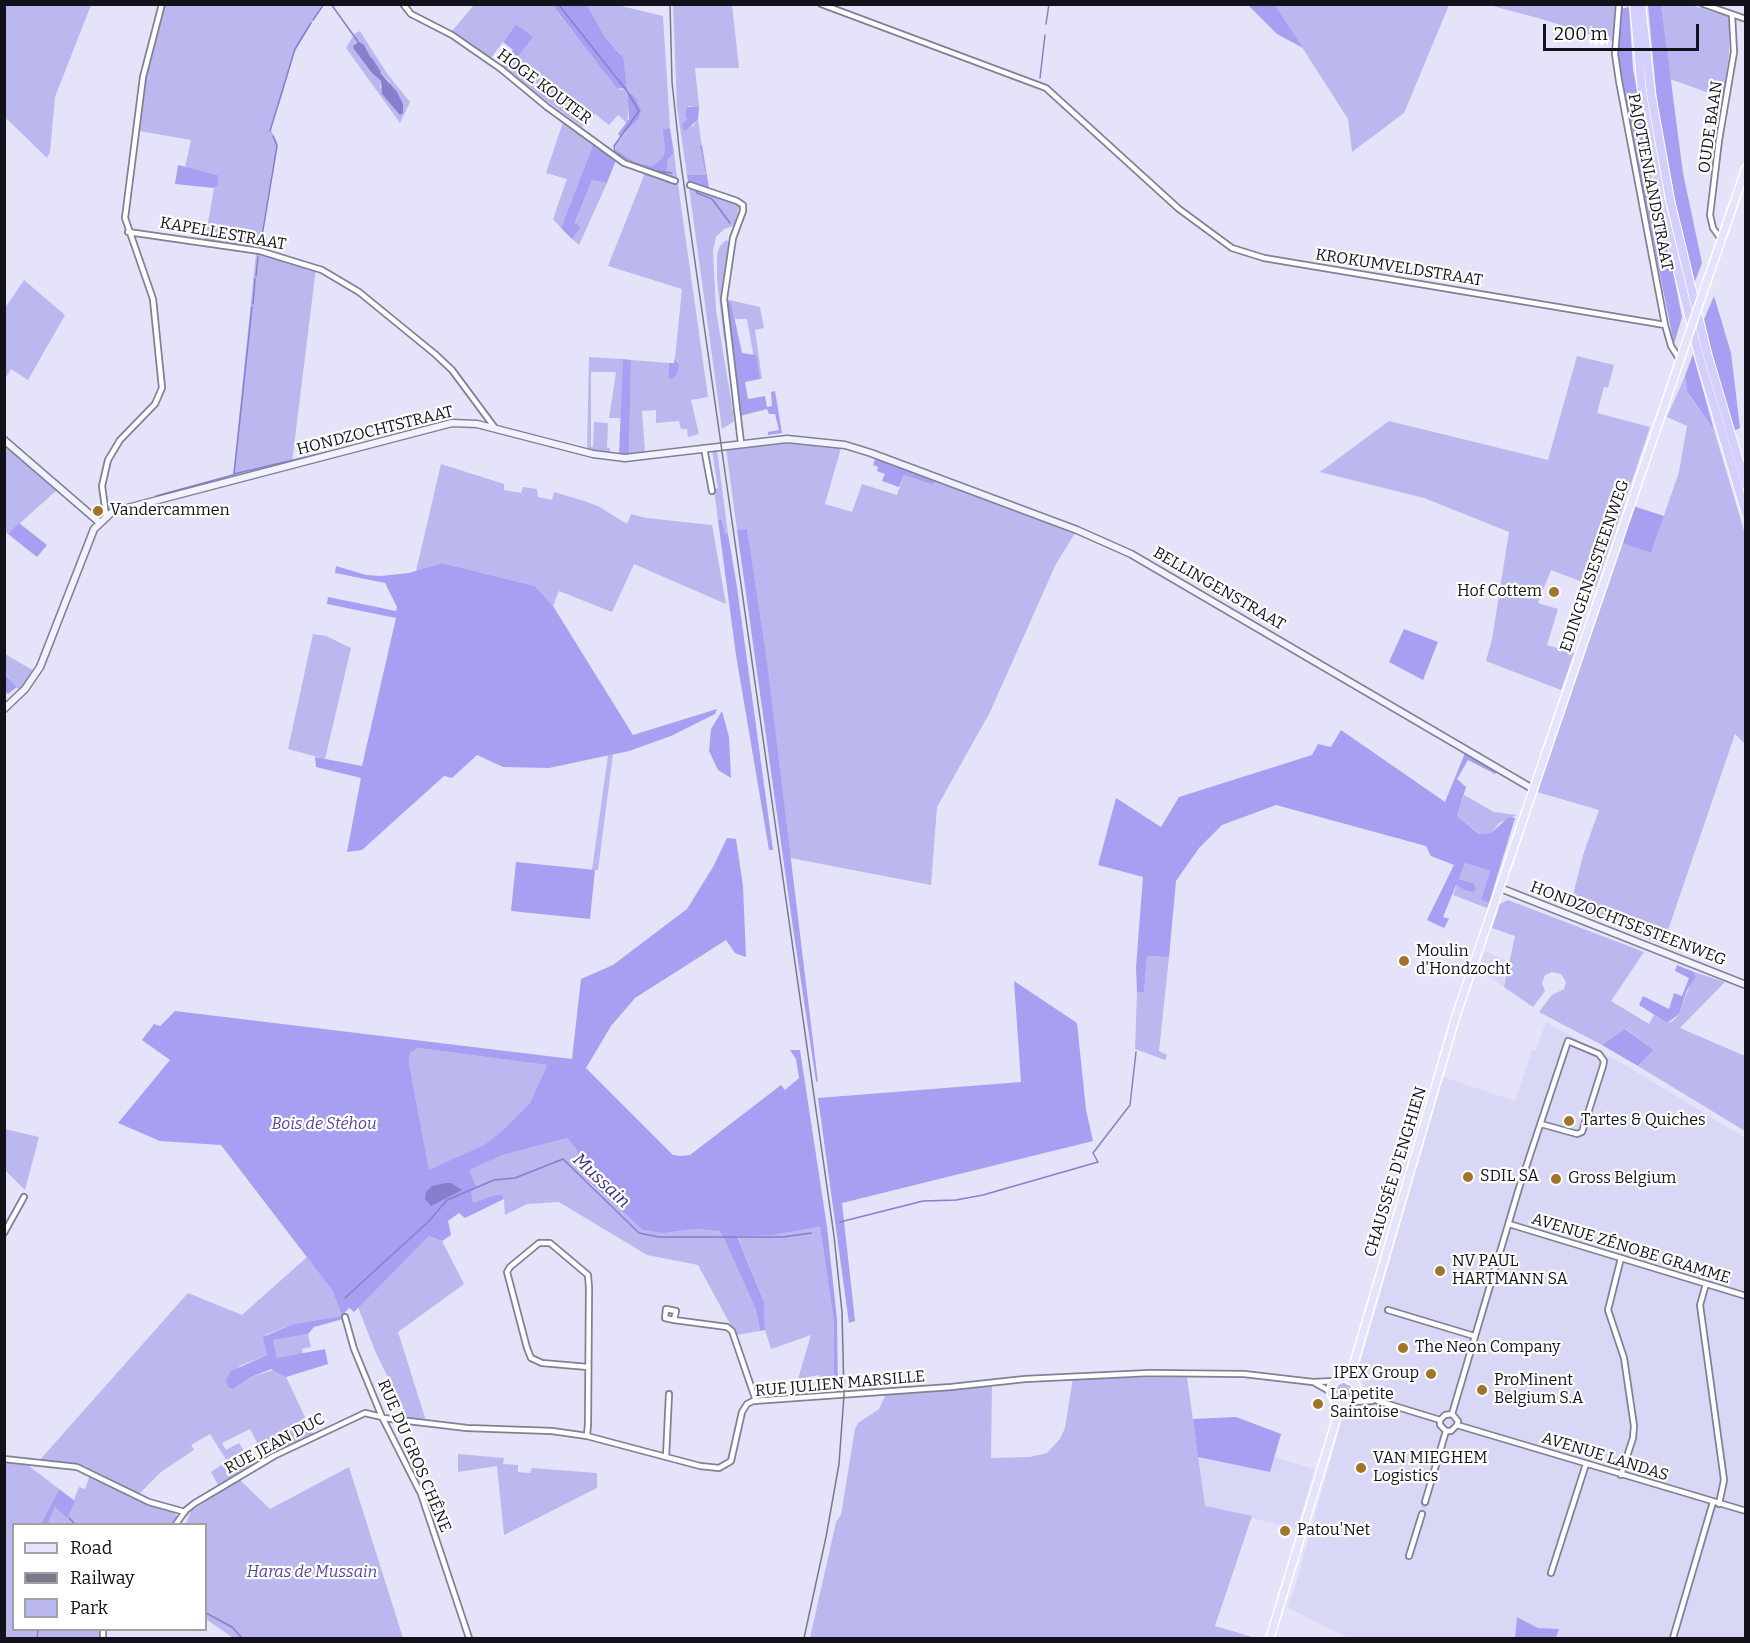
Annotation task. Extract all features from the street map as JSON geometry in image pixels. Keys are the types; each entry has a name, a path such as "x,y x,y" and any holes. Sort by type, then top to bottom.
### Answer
{"highway":[{"path":"1634,4 1642,92 1661,202 1699,356 1746,514"},
{"path":"1641,4 1651,94 1670,200 1704,343 1746,485"}],"main road":[{"name":"EDINGENSESTEENWEG","path":"1471,973 1746,168"},
{"name":"CHAUSSÉE D'ENGHIEN","path":"1349,1380 1471,973"},
{"path":"1349,1380 1356,1390 1350,1402 1341,1404 1334,1400 1331,1392 1336,1382 1349,1380"},
{"path":"1270,1638 1341,1404"}],"street":[{"path":"106,515 102,486 108,460 120,440 155,404 162,388 153,299 125,218 141,92 162,4"},
{"name":"HOGE KOUTER","path":"403,4 411,14 452,35 501,69 547,107 624,163 675,180"},
{"name":"KROKUMVELDSTRAAT","path":"821,4 1046,88 1151,184 1209,233 1232,248 1254,255 1665,325"},
{"name":"PAJOTTENLANDSTRAAT","path":"1619,4 1616,65 1665,325 1671,346 1680,360"},
{"path":"1703,4 1746,19"},
{"name":"OUDE BAAN","path":"1721,239 1713,228 1710,215 1719,140 1734,52 1730,14 1726,4"},
{"path":"690,185 737,201 742,205 743,211 733,238 724,299 741,442"},
{"name":"KAPELLESTRAAT","path":"128,232 260,251 322,270 359,292 435,354 452,370 495,429"},
{"path":"481,425 487,415"},
{"name":"HONDZOCHTSTRAAT","path":"4,709 25,689 40,667 91,535 99,522 106,515 154,500 452,423 481,425 616,458 635,458 741,442 787,439 816,441 871,453"},
{"path":"4,440 99,522"},
{"path":"704,448 712,491"},
{"name":"BELLINGENSTRAAT","path":"871,453 1077,530 1131,554 1533,789"},
{"name":"HONDZOCHTSESTEENWEG","path":"1500,888 1746,985"},
{"path":"1452,1414 1474,1336 1509,1224 1541,1124 1568,1041 1599,1054 1604,1061 1603,1066 1582,1132 1577,1134 1541,1124"},
{"path":"4,1233 24,1197"},
{"name":"AVENUE ZÉNOBE GRAMME","path":"1509,1224 1746,1296"},
{"path":"587,1436 588,1367 588,1275 550,1243 539,1243 507,1272 527,1348 531,1358 542,1363 588,1367"},
{"path":"1621,1258 1608,1310 1624,1358 1634,1426 1633,1438 1622,1475"},
{"path":"1673,1638 1724,1480 1700,1305 1706,1284"},
{"path":"1388,1310 1474,1336"},
{"name":"RUE DU GROS CHÊNE","path":"345,1317 349,1334 383,1418 421,1494 469,1638"},
{"path":"674,1320 727,1327 732,1331 756,1401"},
{"name":"RUE JULIEN MARSILLE","path":"383,1418 467,1428 552,1431 587,1436 700,1466 724,1467 734,1455 742,1412 747,1404 756,1401 951,1387 1025,1379 1150,1373 1244,1374 1313,1382 1336,1382"},
{"name":"RUE JULIEN MARSILLE","path":"1313,1382 1331,1392"},
{"path":"1356,1390 1378,1401 1440,1420"},
{"path":"666,1456 669,1394"},
{"path":"1350,1402 1378,1401"},
{"name":"RUE JEAN DUC","path":"177,1523 184,1512 255,1466 338,1424 365,1413 383,1418"},
{"path":"1440,1420 1445,1415 1452,1414"},
{"path":"1446,1431 1451,1431 1457,1425 1458,1421 1452,1414"},
{"path":"1440,1420 1440,1425 1446,1431"},
{"name":"AVENUE LANDAS","path":"1457,1425 1746,1511"},
{"path":"1425,1502 1446,1431"},
{"path":"4,1459 77,1467 160,1506 184,1512"},
{"path":"1551,1574 1586,1464"},
{"path":"1409,1556 1422,1514"}],"shaded area":[{"path":"359,42 364,45 377,69 397,92 403,104 403,113 400,115 382,94 381,81 354,49 353,46"},
{"path":"1485,951 1510,962 1504,987 1478,969"},
{"path":"1546,1022 1630,1068 1745,1138 1745,1638 1556,1638 1559,1629 1538,1628 1518,1617 1515,1638 1348,1638 1287,1607 1295,1587 1344,1412 1363,1406 1367,1392 1357,1373 1443,1077 1515,1101 1532,1049 1536,1050"},
{"path":"451,1183 462,1190 431,1206 425,1199 426,1192 432,1186"},
{"path":"1198,1457 1269,1472 1274,1457 1314,1469 1297,1529 1205,1507"}],"green space":[{"path":"5,4 91,5 55,97 50,152 47,158 7,119 5,121"},
{"path":"164,5 322,5 294,53 270,128 278,144 260,248 205,240 214,188 219,185 218,175 185,167 191,140 139,131 145,81"},
{"path":"474,5 555,5 559,8 556,11 620,90 627,89 621,54 605,37 587,5 617,5 663,16 670,128 664,129 665,151 662,158 652,166 635,162 616,150 615,145 634,123 629,104 627,123 618,115 609,125 595,114 582,127 506,71 532,37 516,24 491,58 452,31"},
{"path":"555,5 587,5 605,37 623,57 627,89 617,88 556,10"},
{"path":"673,5 732,5 739,68 695,68 699,106 688,106 688,119 692,127 698,120 706,175 687,175 677,107"},
{"path":"1248,5 1275,5 1303,48 1277,34"},
{"path":"1275,5 1449,5 1404,113 1352,152 1348,119"},
{"path":"1489,5 1617,5 1612,41 1538,18"},
{"path":"1648,5 1661,5 1683,173 1702,263 1694,284 1677,210 1657,101"},
{"path":"1661,5 1691,5 1729,17 1729,54 1723,98 1670,79"},
{"path":"1629,7 1633,70 1682,317 1674,344 1621,82 1618,54 1621,9"},
{"path":"516,24 533,37 506,71 501,67 513,50 503,42"},
{"path":"360,31 388,75 410,102 400,123 346,48 354,34","holes":["364,45 377,69 389,81 400,115 380,87 381,81 372,73"]},
{"path":"628,94 632,94 636,99 641,111 639,118 621,137 618,134 629,119"},
{"path":"699,106 698,120 684,131 682,124 688,119 685,115 687,107"},
{"path":"563,122 594,142 561,228 553,219 567,179 546,173"},
{"path":"670,128 674,153 668,159 666,176 626,162 615,153 616,150 635,162 652,166 662,158 665,151 663,129"},
{"path":"594,142 616,160 607,183 592,180 575,223 581,227 572,239 561,228"},
{"path":"700,145 702,145 710,194 689,188 687,175 706,175"},
{"path":"674,153 677,178 666,176 668,159"},
{"path":"178,165 218,175 219,185 214,188 175,184"},
{"path":"645,173 678,184 708,397 691,400 699,434 688,437 687,429 681,429 679,421 656,423 656,410 642,411 645,453 629,455 631,360 669,363 668,377 678,361 675,358 682,289 608,266"},
{"path":"592,180 607,183 579,245 572,239 581,227 575,224"},
{"path":"689,188 735,202 739,207 734,226 724,229 716,237 713,251 716,310 734,418 733,422 722,429"},
{"path":"726,240 730,243 723,289 728,339 724,340 717,279 717,255 720,246"},
{"path":"256,253 316,268 292,462 233,476"},
{"path":"24,280 65,315 28,380 11,369 5,379 5,308"},
{"path":"1714,296 1731,353 1740,428 1734,431 1703,322"},
{"path":"725,299 760,307 764,328 755,330 762,379 760,379 753,353 747,319 735,319 731,302 725,302"},
{"path":"725,302 731,302 742,353 756,355 760,379 745,382 748,399 765,396 767,407 772,406 771,392 775,391 782,433 768,435 768,432 779,430 775,414 769,414 767,409 740,416"},
{"path":"1693,354 1714,430 1687,392 1685,376"},
{"path":"1577,356 1614,365 1608,388 1604,387 1597,413 1650,427 1596,587 1551,570 1538,603 1558,609 1547,645 1574,653 1561,690 1486,661 1492,639 1509,532 1424,498 1320,472 1389,421 1548,460"},
{"path":"589,357 623,359 622,418 609,418 616,372 591,372 591,447 593,447 594,422 608,423 607,448 610,448 610,454 587,450"},
{"path":"675,358 679,365 677,374 672,379 668,377 669,363 674,363"},
{"path":"623,359 631,360 629,455 619,455"},
{"path":"1685,376 1687,393 1714,430 1745,534 1746,745 1735,734 1663,945 1570,907 1583,855 1599,810 1537,792 1622,543 1651,553 1679,472 1687,426 1667,417"},
{"path":"784,442 841,448 825,504 852,512 862,484 897,495 904,475 933,485 935,479 1075,533 1056,564 990,712 937,807 931,885 790,858 747,529 737,530 726,448"},
{"path":"4,443 58,489 8,534 4,531"},
{"path":"712,450 717,450 728,534 725,535 722,520 718,520 714,489 718,488"},
{"path":"876,457 935,479 933,485 904,475 899,487 882,481 885,474 877,471 878,467 873,465"},
{"path":"441,464 504,484 504,490 521,493 523,487 537,489 538,497 552,500 554,492 584,501 598,506 627,524 631,514 646,518 712,525 726,604 634,564 612,612 559,591 553,606 535,586 442,563 416,571"},
{"path":"1633,506 1664,516 1651,553 1622,543"},
{"path":"718,520 722,520 725,534 728,534 737,587 773,850 769,850 736,655"},
{"path":"19,523 47,545 37,557 8,534"},
{"path":"747,529 767,663 818,1082 816,1081 793,928 737,530"},
{"path":"442,563 535,586 553,606 633,735 717,709 715,714 671,736 629,751 549,768 503,767 477,755 452,778 444,776 362,850 347,852 361,778 316,767 315,757 362,766 396,618 327,604 328,597 396,611 397,607 385,583 335,573 336,566 366,575 381,576 409,573"},
{"path":"1404,629 1438,642 1423,680 1389,662"},
{"path":"313,634 326,636 351,648 325,759 288,749"},
{"path":"5,654 34,671 19,690 5,673"},
{"path":"4,673 17,687 8,694 5,691"},
{"path":"722,711 729,737 731,778 718,770 709,751 711,729"},
{"path":"1341,730 1445,802 1465,753 1498,772 1495,774 1468,760 1457,779 1466,787 1457,816 1479,834 1491,833 1509,817 1515,818 1489,903 1481,900 1490,871 1465,863 1459,879 1473,883 1476,889 1473,892 1467,891 1456,885 1443,917 1449,919 1444,928 1427,920 1454,865 1431,856 1426,846 1276,805 1222,825 1199,848 1176,881 1169,957 1147,956 1144,992 1137,993 1136,967 1143,877 1098,865 1116,798 1161,827 1179,797 1312,755 1318,744 1331,747"},
{"path":"613,754 598,870 592,870 608,755"},
{"path":"1464,795 1494,812 1517,815 1499,823 1491,833 1480,834 1457,816"},
{"name":"Bois de Stéhou","path":"727,838 736,839 743,886 746,957 735,953 726,940 635,998 611,1026 586,1068 673,1155 681,1156 690,1155 781,1085 785,1090 799,1078 796,1059 790,1050 800,1050 827,1227 837,1319 838,1390 834,1391 834,1323 820,1227 773,1235 737,1236 764,1302 765,1330 760,1331 756,1310 719,1231 695,1229 665,1233 643,1230 587,1180 576,1149 567,1138 503,1155 469,1170 476,1187 471,1190 473,1203 496,1195 502,1195 504,1199 465,1218 459,1213 448,1221 451,1235 442,1241 429,1236 354,1312 349,1308 342,1316 332,1290 221,1145 160,1141 118,1123 170,1060 142,1040 154,1024 160,1026 175,1011 572,1059 581,979 613,965 687,909 713,867","holes":["418,1048 547,1065 530,1103 502,1131 484,1145 429,1170 409,1063 410,1053"]},
{"path":"516,862 595,870 590,919 511,911"},
{"path":"1465,863 1490,871 1481,900 1489,903 1487,908 1453,895 1457,884 1471,892 1471,882 1459,879"},
{"path":"1508,900 1644,952 1611,1001 1649,1024 1654,1015 1667,1023 1673,1021 1679,1014 1690,985 1696,977 1694,972 1725,982 1680,1028 1745,1056 1745,1131 1638,1066 1654,1050 1626,1029 1602,1045 1539,1012 1552,995 1564,989 1566,982 1561,974 1552,972 1545,975 1542,983 1545,991 1533,1007 1504,987 1515,936 1492,928 1500,904"},
{"path":"1147,956 1169,957 1159,1051 1167,1055 1165,1060 1135,1049 1137,993 1144,992"},
{"path":"1677,965 1694,972 1696,977 1687,990 1679,1014 1667,1023 1639,1005 1643,996 1669,1009 1674,993 1682,996 1689,978 1675,971"},
{"path":"1014,981 1077,1023 1086,1110 1093,1141 842,1203 855,1321 849,1323 818,1098 1021,1082"},
{"path":"1625,1029 1654,1050 1638,1066 1602,1045"},
{"path":"418,1048 547,1065 530,1103 502,1131 484,1145 429,1171 409,1063 410,1053"},
{"path":"5,1129 39,1137 25,1190 5,1170"},
{"path":"567,1138 576,1149 587,1181 634,1222 665,1233 695,1229 718,1231 725,1239 756,1310 760,1331 736,1335 698,1265 647,1255 559,1202 527,1204 505,1215 502,1195 473,1203 468,1170 503,1155"},
{"path":"820,1227 834,1323 836,1358 834,1391 820,1392 819,1375 798,1379 811,1335 771,1349 765,1330 764,1302 737,1235 773,1235"},
{"path":"429,1236 442,1241 464,1284 398,1332 426,1421 404,1419 403,1408 375,1351 358,1307"},
{"path":"307,1257 332,1290 342,1316 293,1324 265,1335 267,1355 239,1366 235,1389 249,1378 276,1369 286,1377 313,1434 265,1458 250,1429 222,1443 226,1450 239,1443 252,1465 218,1485 211,1472 227,1461 210,1434 191,1445 194,1450 161,1472 139,1494 84,1466 72,1463 38,1462 188,1293 242,1315"},
{"path":"342,1316 343,1319 314,1327 308,1334 273,1340 277,1358 325,1349 328,1364 286,1377 271,1369 249,1378 234,1389 228,1387 226,1380 231,1371 267,1355 263,1337 293,1324"},
{"path":"308,1334 311,1347 302,1349 303,1354 277,1358 273,1340"},
{"path":"1187,1377 1205,1506 1252,1516 1215,1626 1256,1638 810,1638 836,1522 841,1515 855,1429 858,1423 879,1409 886,1394 992,1385 991,1458 1030,1457 1047,1453 1060,1439 1065,1428 1073,1378"},
{"path":"1344,1381 1351,1384 1354,1391 1351,1398 1344,1401 1337,1398 1334,1391 1337,1384"},
{"path":"1236,1417 1281,1434 1270,1472 1198,1457 1193,1419"},
{"path":"458,1454 504,1458 503,1464 518,1465 518,1472 530,1473 532,1468 597,1473 597,1488 504,1535 497,1466 458,1472"},
{"path":"4,1461 29,1466 59,1489 42,1523 12,1523 12,1631 101,1631 101,1638 5,1638"},
{"name":"Haras de Mussain","path":"349,1467 403,1638 233,1638 207,1620 207,1523 186,1523 191,1511 239,1479 270,1509"},
{"path":"90,1475 142,1501 174,1512 178,1518 175,1523 48,1523 55,1507 67,1517 79,1487 85,1489"},
{"path":"59,1489 75,1501 67,1518 55,1507 48,1523 42,1523"},
{"path":"1517,1617 1538,1628 1559,1629 1556,1638 1515,1638"}],"waterway":[{"path":"313,20 324,4"},
{"path":"331,4 359,43"},
{"path":"558,4 627,91 639,111 614,146 615,152 628,162"},
{"path":"1046,24 1049,4"},
{"path":"270,131 295,49 311,23"},
{"path":"1040,78 1045,35"},
{"path":"371,58 380,72"},
{"path":"260,248 277,146 273,136"},
{"path":"650,170 672,173"},
{"path":"695,189 697,193 712,199 730,223"},
{"path":"256,276 258,257"},
{"path":"253,304 255,279"},
{"path":"252,307 234,474 344,448"},
{"path":"156,496 233,475"},
{"path":"840,1222 923,1201 956,1200 983,1195 1098,1162 1093,1153 1130,1105 1136,1052"},
{"name":"Mussain","path":"345,1298 429,1221 447,1200 494,1180 515,1178 563,1159 639,1233 659,1237 783,1237 811,1233"},
{"path":"69,1518 74,1523"},
{"name":"Mussain","path":"207,1614 232,1627 242,1638"},
{"path":"37,1638 38,1631"}],"tunnel":[{"path":"1422,1514 1425,1502"}],"railway":[{"path":"670,4 672,82 680,157 834,1236 842,1312 844,1395 839,1464 804,1638"}],"place":[{"name":"Vandercammen","path":"98,511"},
{"name":"Hof Cottem","path":"1554,592"},
{"name":"Moulin d'Hondzocht","path":"1404,961"},
{"name":"Tartes & Quiches","path":"1569,1121"},
{"name":"SDIL SA","path":"1468,1177"},
{"name":"Gross Belgium","path":"1556,1179"},
{"name":"NV PAUL HARTMANN SA","path":"1440,1271"},
{"name":"The Neon Company","path":"1403,1348"},
{"name":"IPEX Group","path":"1431,1374"},
{"name":"ProMinent Belgium S.A","path":"1482,1390"},
{"name":"La petite Saintoise","path":"1318,1404"},
{"name":"VAN MIEGHEM Logistics","path":"1361,1468"},
{"name":"Patou'Net","path":"1285,1531"}]}
